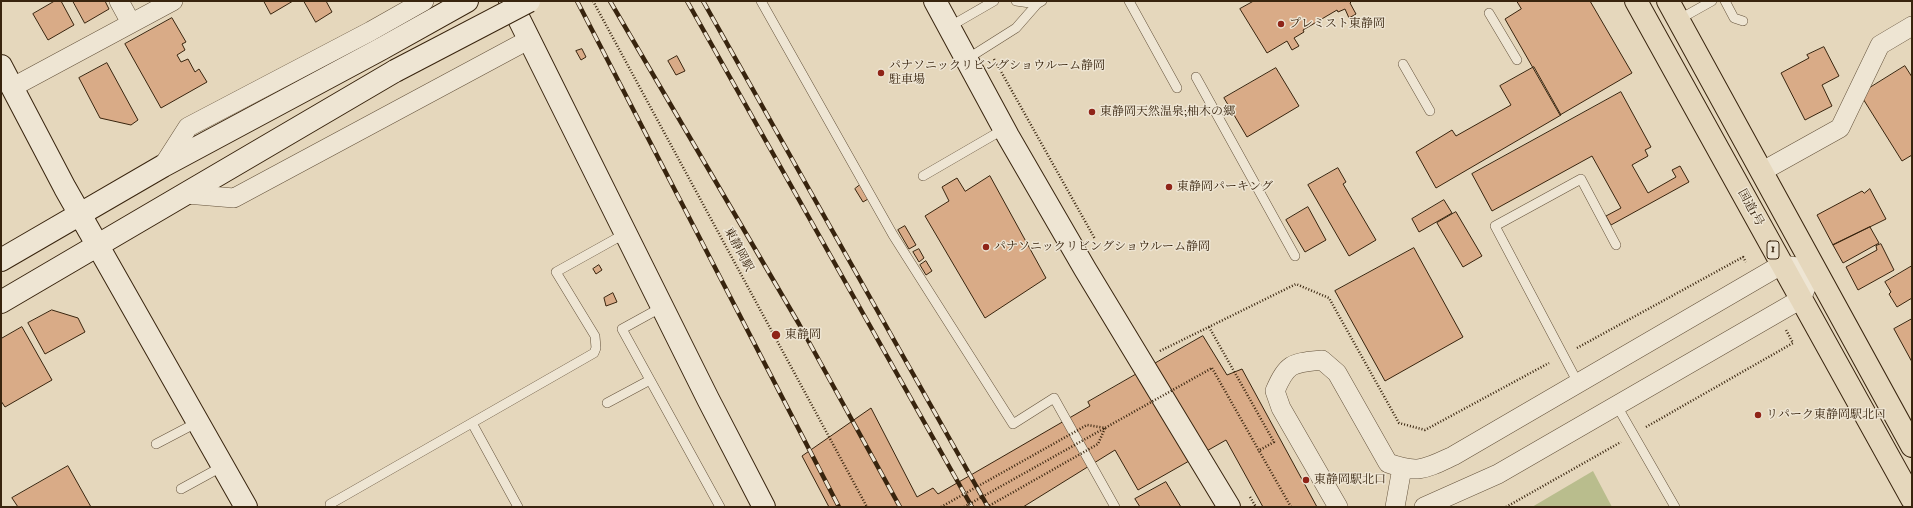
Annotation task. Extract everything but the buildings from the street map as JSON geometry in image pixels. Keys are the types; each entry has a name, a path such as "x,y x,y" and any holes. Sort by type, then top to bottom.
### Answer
{"highway":[{"name":"国道1号","path":"1636,1 1912,499"},
{"name":"1","path":"1668,1 1912,446"}],"street":[{"path":"119,1 131,23"},
{"path":"13,87 173,1"},
{"path":"163,166 188,127 371,31 424,1"},
{"path":"1,260 163,166 467,1"},
{"path":"510,1 662,307 764,507"},
{"path":"1,302 395,71 529,1"},
{"path":"935,1 948,28 1004,129 1085,269 1229,507"},
{"path":"1761,172 1840,128 1880,45 1912,26"},
{"path":"186,194 234,198 530,39"},
{"path":"1,66 81,214 246,507"},
{"path":"1338,507 1281,408 1275,391 1281,376 1294,363 1322,360 1337,373 1388,463 1402,468 1417,470 1434,465 1453,456 1781,265 1814,269 1801,299 1498,474 1424,507"},
{"path":"1395,507 1402,468"}],"lane":[{"path":"761,1 893,235 1013,424 1054,398 1115,507"},
{"path":"948,28 994,1"},
{"path":"1016,1 1040,2"},
{"path":"1129,1 1177,88"},
{"path":"1678,20 1712,1"},
{"path":"1725,1 1734,18 1743,21"},
{"path":"965,59 1016,28 1040,2"},
{"path":"1489,13 1517,60"},
{"path":"1403,64 1430,111"},
{"path":"1196,77 1295,256"},
{"path":"923,176 1004,129"},
{"path":"1578,383 1495,226 1581,179 1616,245"},
{"path":"330,507 330,504 339,498 594,353 596,348 594,336 556,272 626,233"},
{"path":"662,307 622,328 720,507"},
{"path":"608,403 650,380"},
{"path":"1617,406 1675,507"},
{"path":"156,444 198,422"},
{"path":"472,423 518,507"},
{"path":"181,489 223,466"}],"path":[{"name":"東静岡駅","path":"593,1 867,507"},
{"path":"987,46 1098,244"},
{"path":"1570,351 1743,257 1756,280"},
{"path":"1155,346 1159,352 1296,284 1329,298 1399,423 1425,430 1550,362"},
{"path":"1643,429 1793,343 1776,313"},
{"path":"1208,327 1274,442 1258,451"},
{"path":"964,507 1212,368 1291,507"},
{"path":"1176,379 1184,393"},
{"path":"941,507 1087,425 1105,428"},
{"path":"987,507 1098,444 1105,428"},
{"path":"1506,507 1623,441"},
{"path":"1248,494 1256,507"}],"green space":[{"path":"1593,471 1612,507 1532,507"}],"railway":[{"path":"577,1 839,507"},
{"path":"610,1 799,324 900,507"},
{"path":"687,1 972,507"},
{"path":"703,1 988,507"}],"place":[{"name":"プレミスト東静岡","path":"1281,24"},
{"name":"パナソニックリビングショウルーム静岡 駐車場","path":"881,73"},
{"name":"東静岡天然温泉;柚木の郷","path":"1092,112"},
{"name":"東静岡パーキング","path":"1169,187"},
{"name":"パナソニックリビングショウルーム静岡","path":"986,247"},
{"name":"東静岡","path":"776,335"},
{"name":"リパーク東静岡駅北口","path":"1758,415"},
{"name":"東静岡駅北口","path":"1306,480"}]}
